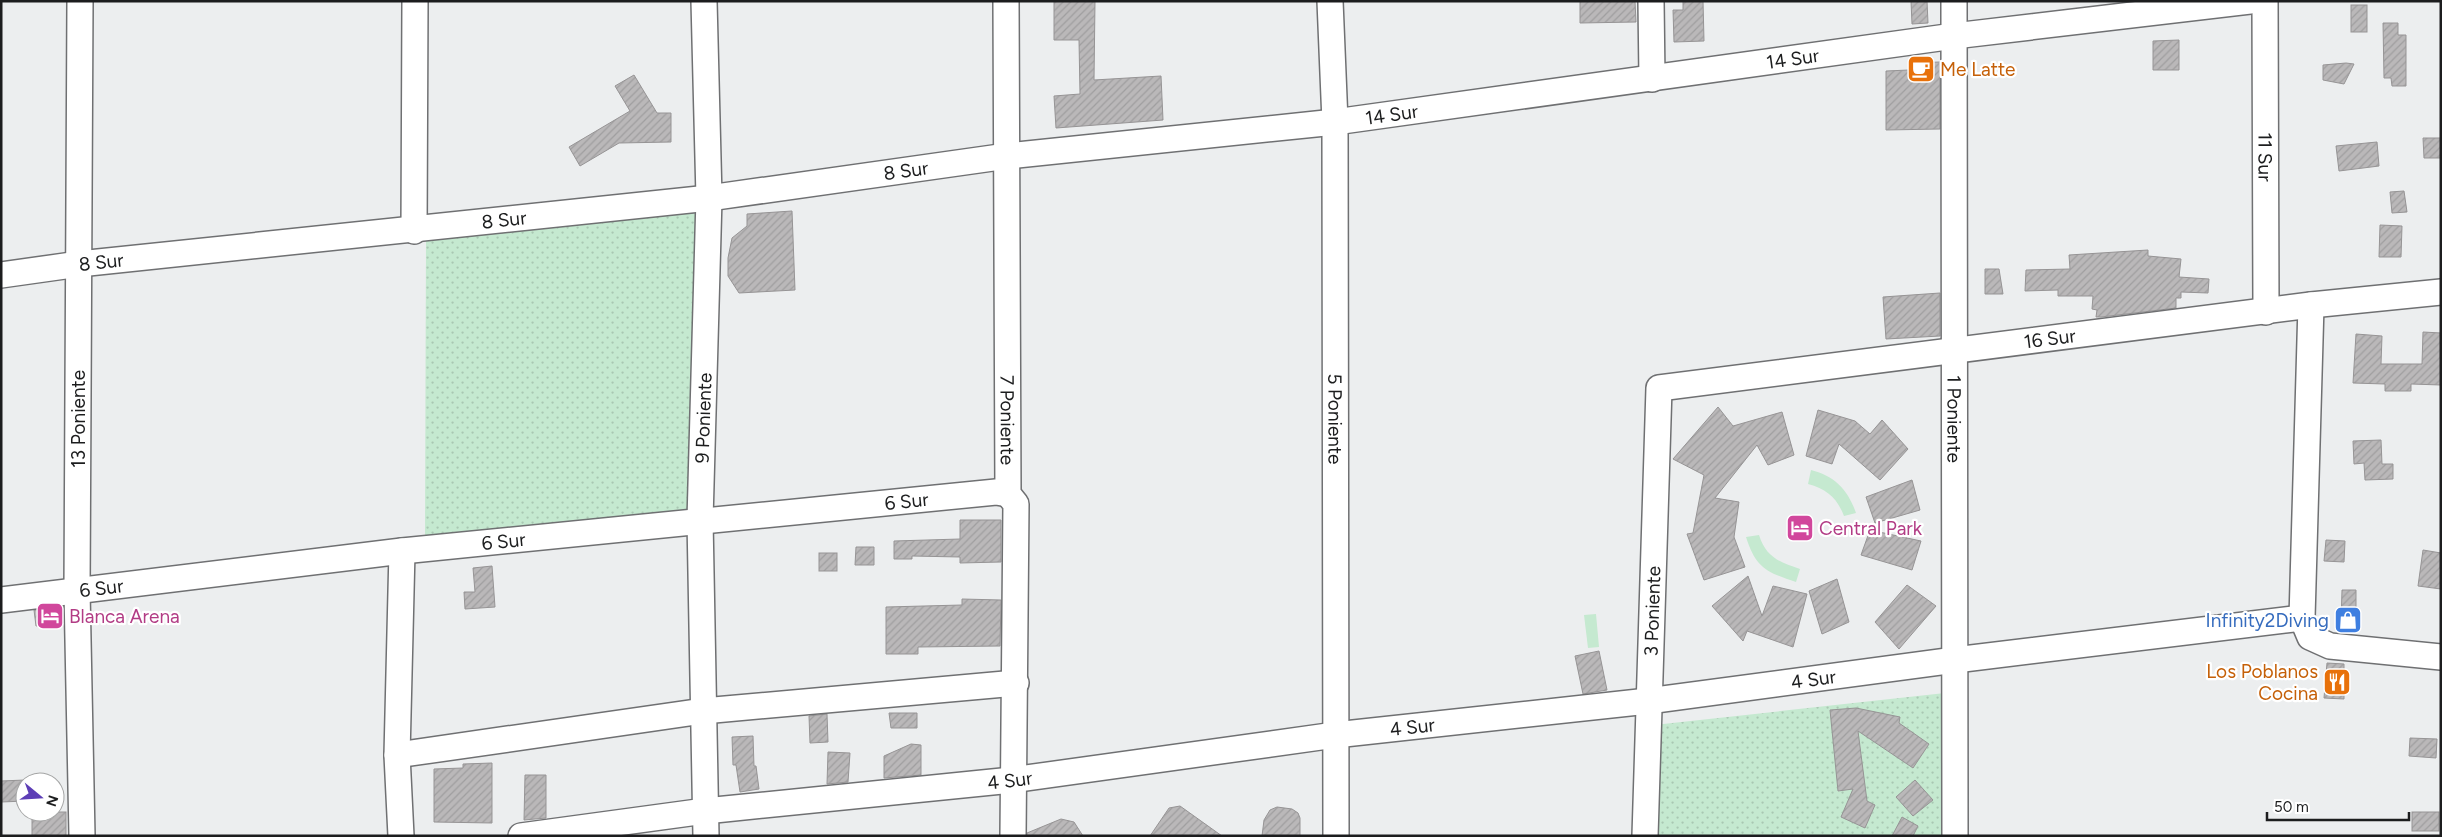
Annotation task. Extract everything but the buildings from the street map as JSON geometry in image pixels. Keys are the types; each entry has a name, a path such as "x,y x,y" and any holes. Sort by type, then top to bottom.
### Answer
{"street":[{"name":"13 Poniente","path":"80,1 76,591 82,836"},
{"path":"414,230 415,1"},
{"name":"9 Poniente","path":"704,1 709,198 700,520 706,836"},
{"name":"7 Poniente","path":"1006,1 1008,494 1016,504 1016,682 1012,780 1013,836"},
{"name":"5 Poniente","path":"1330,1 1336,122 1336,836"},
{"path":"1652,1 1652,79"},
{"name":"1 Poniente","path":"1954,1 1955,836"},
{"name":"14 Sur","path":"1007,156 1336,122 1954,36 2250,1"},
{"name":"11 Sur","path":"2265,1 2266,312"},
{"name":"8 Sur","path":"1,275 79,264 709,198 1007,156"},
{"name":"16 Sur","path":"1659,388 2312,306 2441,292"},
{"path":"2312,306 2306,628 2330,646 2441,657"},
{"name":"3 Poniente","path":"1645,836 1659,388"},
{"name":"6 Sur","path":"1,600 402,551 996,492 1008,494"},
{"path":"401,836 397,755 402,551"},
{"name":"4 Sur","path":"521,836 705,811 1012,780 1335,735 1648,701 1954,660 2306,628"},
{"path":"397,755 703,711 1016,682"}],"green space":[{"path":"702,206 693,514 425,539 426,238"},
{"path":"1811,470 1827,476 1840,485 1849,497 1856,513 1844,516 1835,499 1821,489 1808,484"},
{"path":"1759,535 1765,549 1774,558 1800,569 1796,582 1770,572 1758,562 1746,537"},
{"path":"1596,614 1599,647 1588,648 1584,615"},
{"path":"1945,693 1947,836 1655,836 1654,725"}],"place":[{"name":"Me Latte","path":"1921,69"},
{"name":"Central Park","path":"1800,528"},
{"name":"Blanca Arena","path":"50,616"},
{"name":"Infinity2Diving","path":"2348,620"},
{"name":"Los Poblanos Cocina","path":"2337,682"}]}
